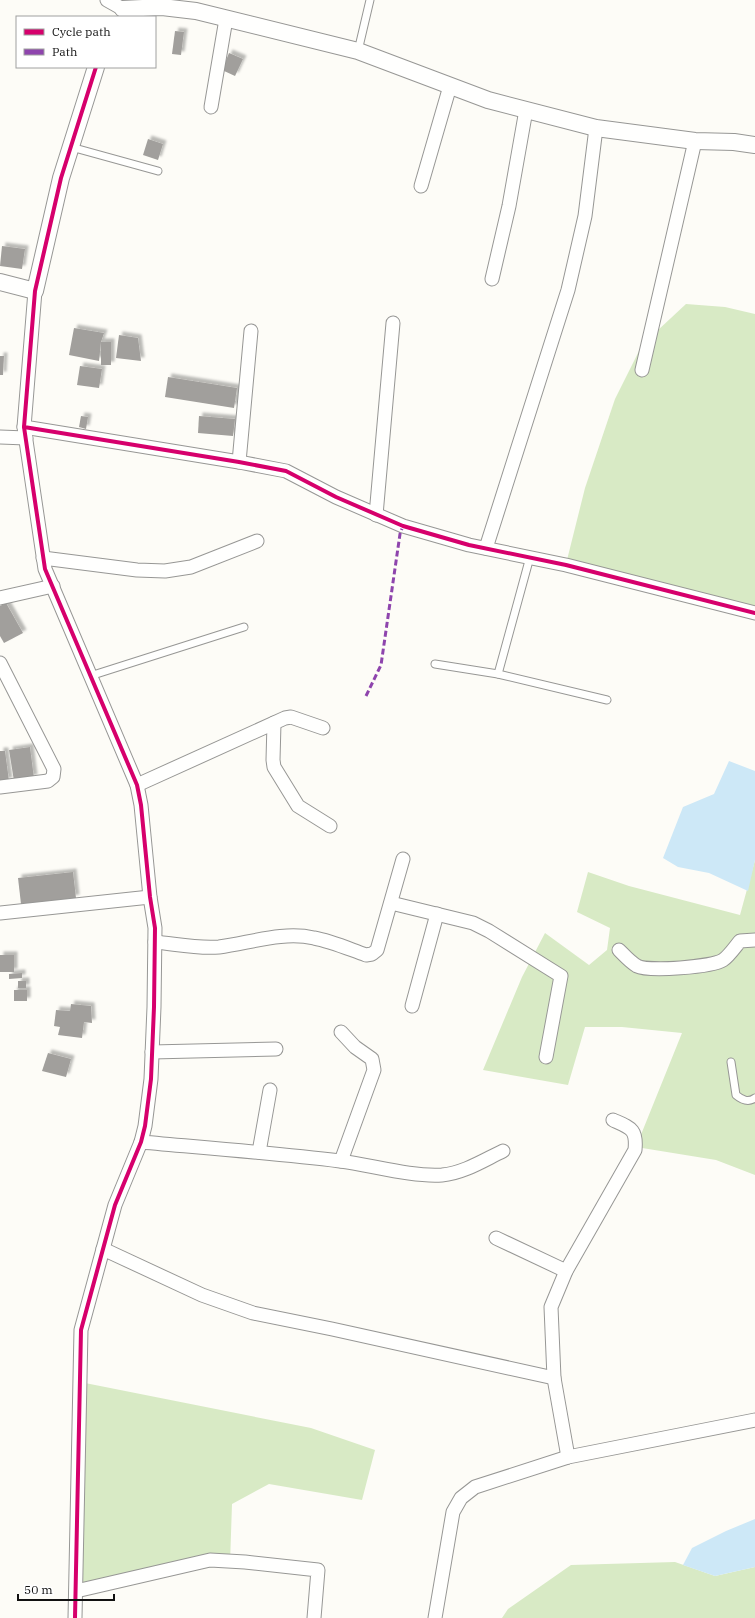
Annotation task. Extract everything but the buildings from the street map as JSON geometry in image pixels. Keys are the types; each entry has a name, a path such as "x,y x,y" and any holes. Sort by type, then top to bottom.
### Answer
{"street":[{"path":"107,0 123,8 194,6 226,19 358,51 488,100 596,128 695,141 734,142 755,145"},
{"path":"211,107 226,19"},
{"path":"75,1618 81,1330 115,1205 141,1142 145,1126 152,1052 155,942 141,805 137,785 45,569 25,433 35,291 61,178 96,68"},
{"path":"421,186 450,86"},
{"path":"492,279 509,206 526,110"},
{"path":"486,548 568,290 585,216 596,128"},
{"path":"642,370 695,141"},
{"path":"0,282 35,291"},
{"path":"376,515 393,323"},
{"path":"239,462 251,331"},
{"path":"0,437 25,433 239,462 286,471 336,497 403,526 486,548 530,557 755,613"},
{"path":"43,558 138,570 165,571 191,566 257,541"},
{"path":"0,598 53,586"},
{"path":"0,663 54,769 54,777 48,781 0,788"},
{"path":"137,785 285,718 291,717 323,728"},
{"path":"274,723 272,760 274,767 298,806 330,826"},
{"path":"155,942 207,947 296,936 313,938 366,954 372,954 377,950 403,859"},
{"path":"0,913 150,897"},
{"path":"391,903 473,923 489,931 561,976 546,1057"},
{"path":"412,1006 437,914"},
{"path":"619,950 639,967 659,970 695,967 723,960 740,941 755,940"},
{"path":"341,1032 354,1047 372,1059 374,1065 374,1070 342,1161"},
{"path":"152,1052 276,1049"},
{"path":"259,1152 270,1090"},
{"path":"568,1457 554,1378 551,1307 566,1271 635,1150 636,1138 632,1128 613,1120"},
{"path":"141,1142 342,1161 425,1175 443,1175 463,1170 503,1151"},
{"path":"496,1238 566,1271"},
{"path":"103,1249 202,1295 253,1313 554,1378"},
{"path":"435,1618 453,1512 461,1498 475,1487 568,1457 755,1420"},
{"path":"76,1591 210,1560 253,1562 318,1570 314,1618"}],"lane":[{"path":"358,51 370,0"},
{"path":"71,147 158,171"},
{"path":"498,674 530,557"},
{"path":"90,676 244,627"},
{"path":"435,664 498,674 607,700"},
{"path":"732,1062 736,1095 743,1100 751,1101 755,1098"}],"green space":[{"path":"686,304 725,307 755,314 755,607 566,564 585,488 615,399 642,345"},
{"path":"755,860 755,1175 716,1160 636,1147 682,1033 622,1027 585,1027 568,1085 483,1070 522,977 545,933 589,965 607,950 610,928 577,912 588,872 629,886 740,915"},
{"path":"80,1382 311,1428 375,1450 362,1500 269,1484 232,1504 230,1564 76,1591"},
{"path":"675,1562 715,1576 755,1567 755,1618 502,1618 508,1609 571,1565"}],"water":[{"path":"729,761 755,771 755,860 748,891 709,873 678,867 663,858 683,807 714,794"},
{"path":"755,1519 755,1567 715,1576 683,1565 692,1548 726,1531"}],"marked path":[{"path":"366,696 381,665 400,534 403,526"}],"cycle path":[{"path":"96,68 61,178 35,291 24,427 286,471 336,497 403,526 469,545 566,565 755,613"},
{"path":"24,427 45,569 137,785 141,805 150,897 155,928 151,1079 145,1126 141,1142 115,1205 81,1330 75,1618"}]}
